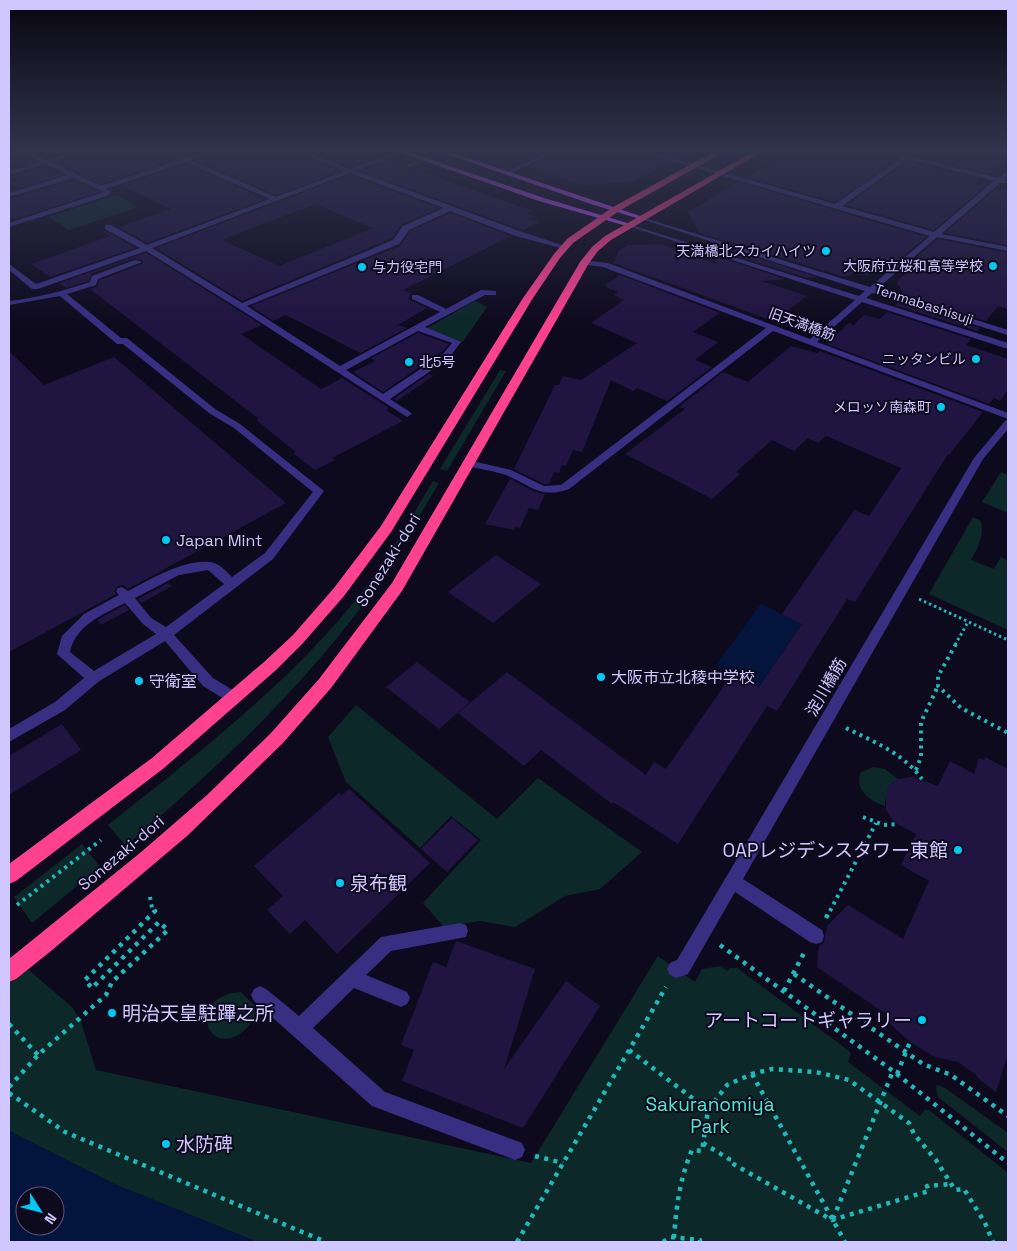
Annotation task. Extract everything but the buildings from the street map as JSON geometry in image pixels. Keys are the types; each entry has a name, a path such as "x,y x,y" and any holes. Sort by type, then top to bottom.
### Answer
{"highway":[{"name":"Sonezaki-dori","path":"9,875 158,763 234,698 298,639 339,592 386,529 528,298 564,247 575,236 619,208"},
{"name":"Sonezaki-dori","path":"9,972 130,874 172,837 277,739 319,692 362,638 397,587 585,262 595,249 608,238 659,208"}],"main road":[{"name":"Tenmabashisuji","path":"572,208 603,218 637,221"},
{"name":"Tenmabashisuji","path":"611,208 637,221"}],"street":[{"path":"10,224 59,208"},
{"path":"9,266 35,286 251,208"},
{"path":"241,306 396,242 406,228 449,208"},
{"path":"451,208 519,234 564,247"},
{"path":"841,208 935,235 1008,249"},
{"path":"812,342 966,208"},
{"name":"Tenmabashisuji","path":"637,221 871,290 1008,333"},
{"name":"Tenmabashisuji","path":"637,221 1008,346"},
{"path":"108,227 241,306 407,414"},
{"path":"9,303 31,301 93,283 95,278 138,262"},
{"name":"旧天満橋筋","path":"585,262 605,265 1008,416"},
{"path":"9,736 60,706 93,678 166,634 269,556 319,491 237,426 212,411 124,340 120,342 58,294 41,284"},
{"path":"339,370 484,292 493,293"},
{"path":"415,297 448,312"},
{"path":"384,399 446,356 456,342 419,328"},
{"path":"468,463 509,472 542,490 555,492 566,487 772,328"},
{"name":"淀川橋筋","path":"676,969 682,968 701,936 979,458 1008,423"},
{"path":"93,678 63,654 66,639 88,618 124,593 176,570 209,566 216,569 232,584"},
{"path":"124,593 148,621 166,634 208,682 234,698"},
{"path":"733,882 816,936"},
{"path":"300,1028 386,943 460,931"},
{"path":"351,978 401,998"},
{"path":"260,995 379,1099 515,1150"}],"path":[{"path":"919,599 1008,640"},
{"path":"916,770 921,757 921,722 938,686 938,676 968,622"},
{"path":"938,686 949,701 959,708 1008,733"},
{"path":"846,728 904,759 916,770 922,779"},
{"path":"863,817 876,823 898,824"},
{"path":"784,992 876,823"},
{"path":"17,905 101,840"},
{"path":"9,1087 38,1055 106,995 112,982 168,930 159,922 92,988 85,980 155,911 150,898"},
{"path":"701,936 723,947 893,1071 1008,1164"},
{"path":"516,1242 676,969"},
{"path":"794,974 923,1064 951,1076 1008,1116"},
{"path":"9,1024 38,1055"},
{"path":"897,1075 910,1042"},
{"path":"629,1050 708,1110"},
{"path":"674,1238 676,1209 683,1174 692,1150 702,1151 708,1110 727,1086 752,1074 772,1070 816,1072 849,1080 909,1123 914,1134 926,1147 955,1190 964,1189 985,1223 993,1242"},
{"path":"832,1220 893,1071"},
{"path":"752,1074 844,1242"},
{"path":"9,1093 65,1132 326,1242"},
{"path":"703,1144 729,1159 728,1162 832,1220 929,1190 927,1186 952,1184"},
{"path":"535,1156 563,1163"},
{"path":"663,1242 671,1237 700,1240 700,1242"}],"green space":[{"path":"75,208 134,208 69,230 48,217"},
{"path":"475,301 487,307 462,343 425,329"},
{"path":"500,370 506,371 447,471 440,469"},
{"path":"1001,472 1008,475 1008,513 982,502"},
{"path":"433,481 439,483 396,555 365,600 361,599 358,604 362,606 336,640 280,703 251,732 190,790 126,846 108,825 234,722 294,668 361,593 394,546"},
{"path":"973,517 981,521 982,532 971,560 994,569 1001,557 1008,561 1008,630 929,594"},
{"path":"356,705 497,819 538,778 642,852 600,889 565,896 515,927 480,921 444,927 423,903 481,840 451,816 420,848 346,782 328,737"},
{"path":"873,767 885,769 898,779 888,791 885,806 869,798 859,784 861,772"},
{"path":"82,844 100,867 32,923 14,897"},
{"name":"Sakuranomiya Park","path":"9,953 73,1008 81,1022 96,1070 531,1163 658,956 695,982 702,969 721,966 727,971 730,968 737,968 849,1051 851,1054 848,1062 920,1116 925,1110 929,1110 1008,1173 1008,1242 257,1242 112,1183 9,1131"},
{"path":"241,992 256,1007 252,1022 241,1033 228,1039 218,1038 211,1032 207,1023 208,1013 213,1003 224,996"},
{"path":"937,1085 945,1088 1008,1133 1008,1152 938,1097"}],"water":[{"path":"761,604 802,624 759,687 716,665"},
{"path":"9,1131 112,1183 257,1242 9,1242"}],"place":[{"name":"天満橋北スカイハイツ","path":"826,251"},
{"name":"大阪府立桜和高等学校","path":"993,266"},
{"name":"与力役宅門","path":"362,267"},
{"name":"ニッタンビル","path":"976,359"},
{"name":"北5号","path":"409,362"},
{"name":"メロッソ南森町","path":"941,407"},
{"name":"Japan Mint","path":"166,540"},
{"name":"大阪市立北稜中学校","path":"601,677"},
{"name":"守衛室","path":"139,681"},
{"name":"OAPレジデンスタワー東館","path":"958,850"},
{"name":"泉布観","path":"340,883"},
{"name":"明治天皇駐蹕之所","path":"112,1013"},
{"name":"アートコートギャラリー","path":"922,1020"},
{"name":"水防碑","path":"166,1144"}]}
